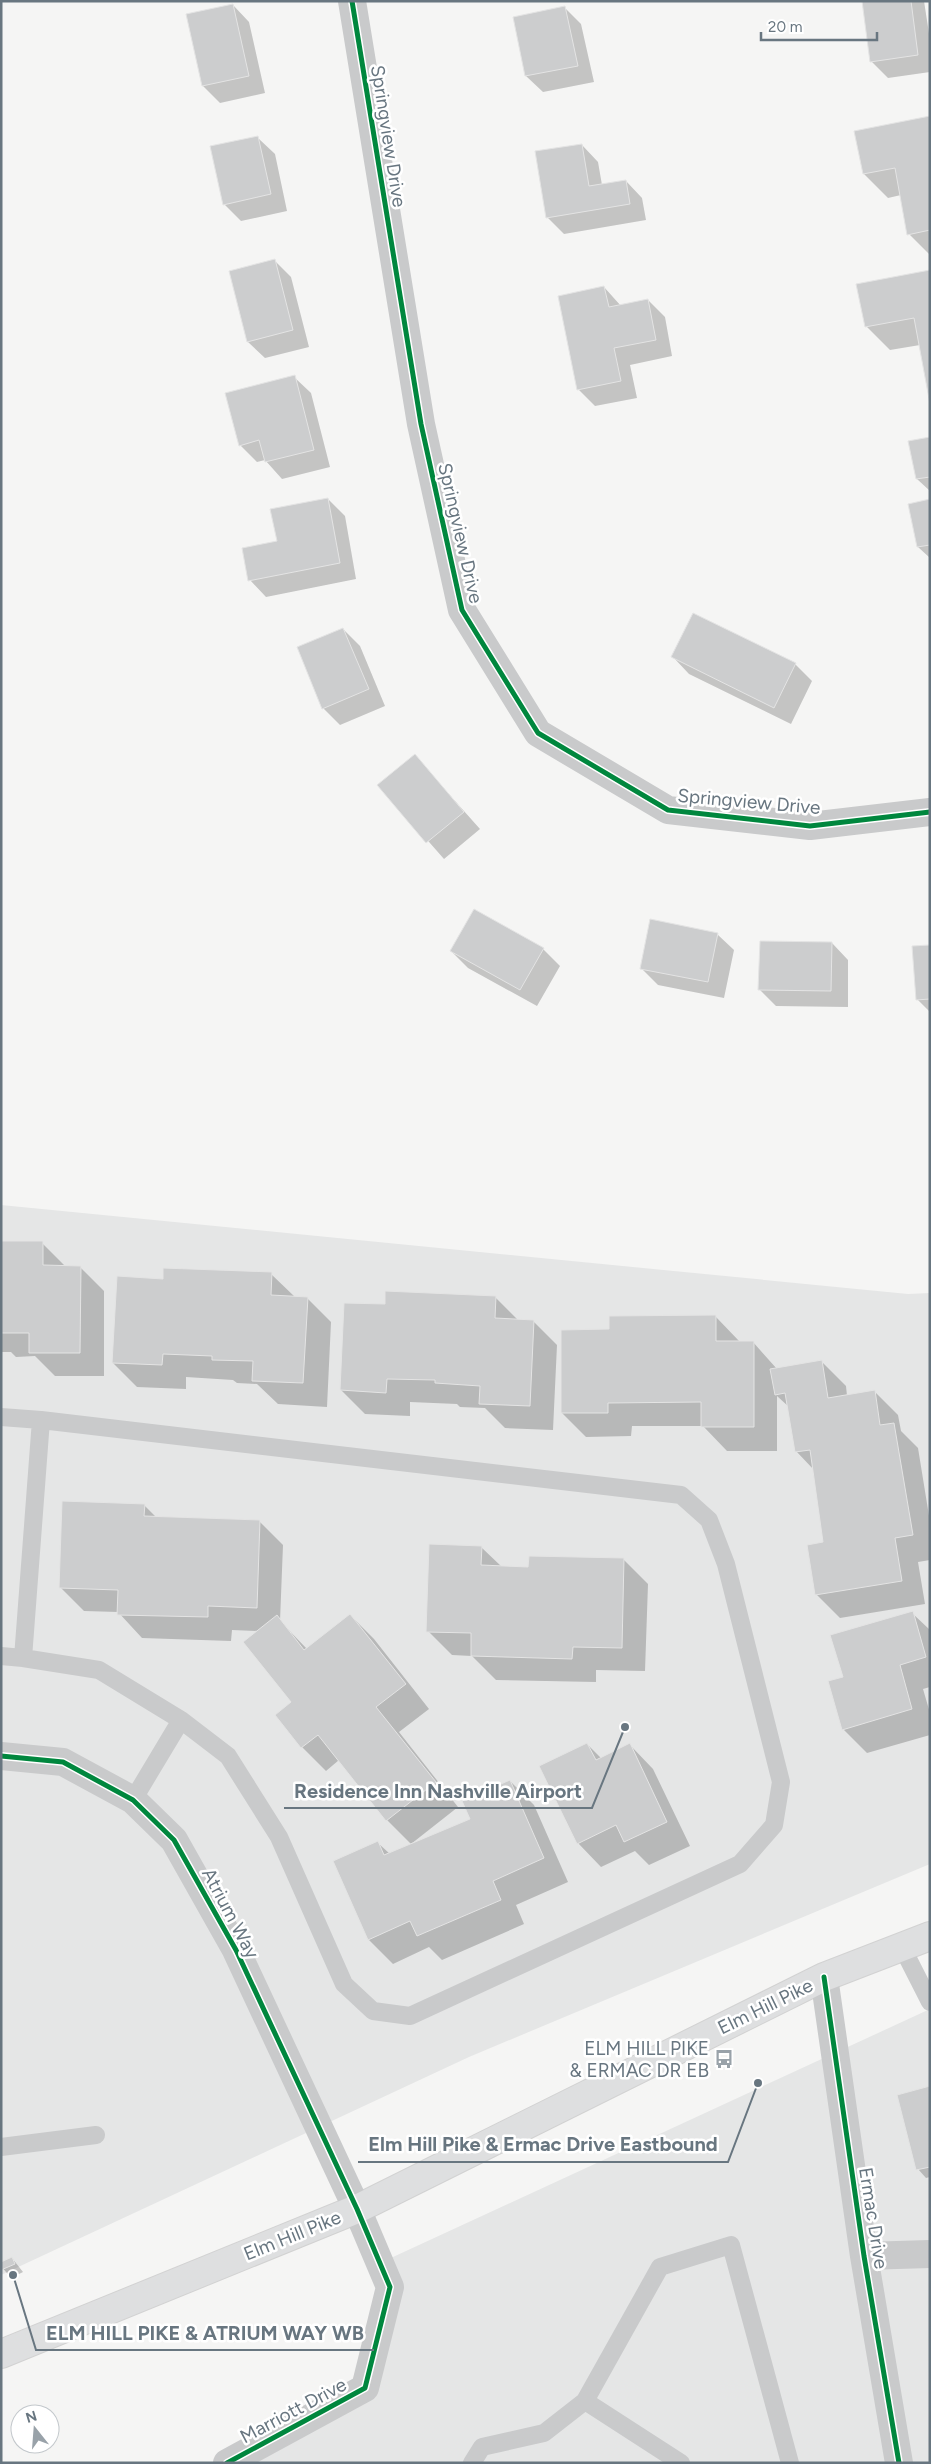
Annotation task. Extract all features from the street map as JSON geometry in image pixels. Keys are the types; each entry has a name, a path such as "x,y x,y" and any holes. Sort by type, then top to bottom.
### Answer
{"main road":[{"name":"Elm Hill Pike","path":"1,2354 357,2209 824,1977 930,1936"}],"street":[{"name":"Springview Drive","path":"352,1 421,424 462,610 538,733 668,810 810,826 930,812"},
{"name":"Atrium Way","path":"1,1756 63,1762 133,1800 174,1840 236,1950 357,2209"},
{"name":"Ermac Drive","path":"824,1977 864,2256 899,2463"},
{"name":"Marriott Drive","path":"227,2463 365,2388 390,2287 357,2209"},
{"path":"864,2256 930,2254"}],"lane":[{"path":"1,1417 41,1420 681,1495 710,1520 726,1564 781,1782 774,1825 740,1864 410,2016 373,2011 344,1984 274,1829 228,1756 181,1720 99,1670 1,1656"},
{"path":"23,1658 41,1420"},
{"path":"133,1800 181,1720"},
{"path":"902,1947 930,2002"},
{"path":"1,2147 96,2135"},
{"path":"472,2463 482,2447 544,2433 585,2401 660,2267 731,2245 790,2463"},
{"path":"585,2401 681,2463"}],"shaded area":[{"path":"1,1205 908,1294 930,1293 930,1864 469,2057 1,2275"},
{"path":"930,2009 930,2463 227,2463 365,2388 380,2263"}],"building":[{"path":"862,1 911,1 918,55 870,62"},
{"path":"233,4 249,76 202,86 186,14"},
{"path":"565,6 578,66 525,76 513,17"},
{"path":"930,116 930,230 907,235 895,168 863,174 854,131"},
{"path":"258,136 271,194 223,205 210,146"},
{"path":"582,144 589,186 626,180 630,204 546,218 535,151"},
{"path":"275,259 293,330 247,342 229,271"},
{"path":"930,270 930,404 914,318 865,327 856,284"},
{"path":"604,286 609,307 648,299 656,340 614,348 621,381 577,390 558,296"},
{"path":"295,375 314,450 265,462 259,440 239,446 225,393"},
{"path":"930,437 930,477 916,479 908,441"},
{"path":"328,498 340,563 248,581 242,548 277,541 270,509"},
{"path":"930,499 930,545 917,547 908,504"},
{"path":"693,613 796,663 774,708 671,657"},
{"path":"343,628 369,689 322,709 297,647"},
{"path":"415,754 464,812 426,843 377,785"},
{"path":"474,909 544,948 520,990 450,951"},
{"path":"650,919 718,933 708,982 640,969"},
{"path":"760,941 832,942 831,991 758,990"},
{"path":"930,945 930,999 916,1000 912,946"},
{"path":"1,1241 43,1241 43,1265 81,1266 80,1353 29,1353 29,1333 1,1333"},
{"path":"163,1268 272,1272 271,1295 308,1297 303,1383 252,1381 253,1361 212,1360 212,1356 163,1354 162,1365 112,1363 117,1276 163,1279"},
{"path":"385,1291 496,1296 495,1318 534,1320 530,1406 479,1404 480,1386 435,1383 435,1380 387,1379 386,1393 340,1390 344,1303 385,1304"},
{"path":"716,1315 716,1341 754,1341 754,1427 701,1427 701,1402 608,1403 608,1413 561,1413 561,1330 609,1329 609,1316"},
{"path":"822,1360 828,1398 875,1390 880,1425 894,1423 913,1535 895,1538 902,1581 815,1595 807,1545 823,1542 810,1450 795,1452 785,1393 775,1395 770,1369"},
{"path":"62,1501 145,1504 144,1516 260,1520 257,1608 208,1606 208,1617 117,1615 118,1590 59,1588"},
{"path":"429,1544 482,1546 481,1565 528,1567 529,1556 624,1558 622,1648 573,1647 572,1659 471,1656 471,1633 426,1632"},
{"path":"913,1611 926,1657 900,1665 912,1709 842,1730 828,1681 843,1677 830,1635"},
{"path":"350,1614 406,1684 376,1707 436,1782 386,1821 318,1735 301,1748 275,1715 291,1702 243,1642 277,1615 304,1650"},
{"path":"587,1743 596,1760 630,1743 667,1822 624,1842 616,1825 577,1844 539,1766"},
{"path":"510,1780 544,1858 493,1881 501,1900 417,1936 410,1921 368,1940 333,1861 378,1841 384,1855 470,1819 462,1801"},
{"path":"930,2086 930,2167 916,2170 897,2095"},
{"path":"12,2257 15,2264 1,2270 1,2262"}],"cycle path":[{"path":"352,1 421,424 462,610 538,733 668,810 810,826 930,812"},
{"path":"1,1756 63,1762 133,1800 174,1840 236,1950 357,2209 390,2287 365,2388 227,2463"},
{"path":"824,1977 864,2256 899,2463"}],"place":[{"name":"Residence Inn Nashville Airport","path":"625,1727"},
{"name":"ELM HILL PIKE & ERMAC DR EB","path":"724,2059"},
{"name":"Elm Hill Pike & Ermac Drive Eastbound","path":"758,2083"},
{"name":"ELM HILL PIKE & ATRIUM WAY WB","path":"13,2275"}]}
